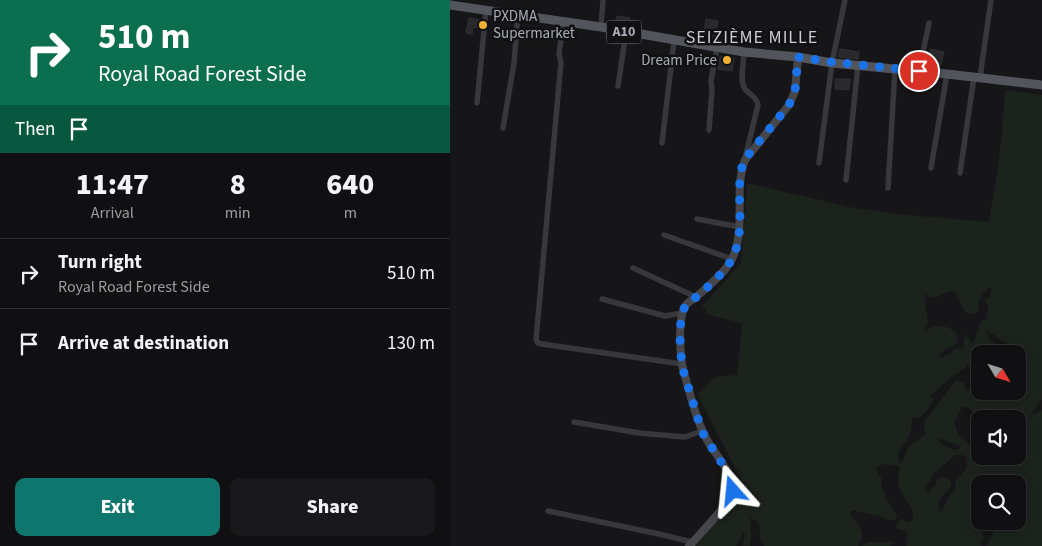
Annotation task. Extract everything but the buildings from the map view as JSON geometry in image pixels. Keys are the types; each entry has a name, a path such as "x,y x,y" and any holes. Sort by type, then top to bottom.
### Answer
{"main road":[{"name":"A10","path":"452,3 744,52 1042,85"},
{"path":"690,544 723,507 733,491 732,481 702,432 682,364 680,346 682,313 686,305 722,272 732,259 740,235 741,170 744,160 789,105 795,91 798,57"}],"street":[{"path":"601,27 604,0"},
{"path":"819,163 832,62 845,0"},
{"path":"960,173 991,0"},
{"path":"477,103 486,10"},
{"path":"503,128 514,63 518,14"},
{"path":"563,22 536,340 542,344 682,364"},
{"path":"919,71 929,23"},
{"path":"618,86 626,32"},
{"path":"662,144 674,41"},
{"path":"709,130 711,82 717,48"},
{"path":"744,52 742,79 745,89 753,96 758,105 744,160"},
{"path":"846,180 858,65"},
{"path":"888,188 895,69"},
{"path":"931,168 947,74"},
{"path":"696,220 740,227"},
{"path":"664,235 732,259"},
{"path":"633,268 696,297"},
{"path":"602,299 665,316 682,313"},
{"path":"574,422 639,433 685,437 702,432"},
{"path":"548,511 660,534 690,544"}],"shaded area":[{"path":"1005,90 1042,95 1042,399 1033,411 1033,415 1042,410 1042,546 987,546 988,541 993,535 992,530 1026,530 1026,475 971,475 971,530 980,530 984,538 981,541 981,546 906,546 908,534 896,526 899,520 903,519 905,522 910,522 913,517 912,508 899,487 899,466 883,464 876,469 882,480 881,484 886,499 897,517 894,520 886,520 884,517 851,510 851,517 859,526 862,534 862,539 858,546 764,546 760,538 759,522 750,518 750,546 743,546 745,534 743,532 736,546 696,546 743,483 697,394 715,377 737,375 742,323 709,315 702,306 741,263 747,183 849,207 895,214 989,222 997,175","holes":["989,288 992,288 990,296 984,301 989,306 988,319 981,321 973,344 965,335 963,348 954,349 950,354 941,358 940,353 958,342 956,332 940,326 932,327 925,332 928,322 924,294 935,297 951,291 954,292 963,310 971,314 979,309 979,300","936,438 958,445 960,448 956,450 948,447 940,443","955,455 963,455 966,458 966,469 955,481 956,489 948,497 942,512 939,510 938,502 951,486 951,482 946,477 938,478 935,486 928,493 924,488 930,482 933,474"]},
{"path":"868,542 896,542 890,546 862,546"}],"place":[{"name":"PXDMA Supermarket","path":"483,25"},
{"name":"Dream Price","path":"727,60"}],"district":[{"name":"SEIZIÈME MILLE","path":"752,37"}],"route":[{"path":"733,491 732,481 702,432 684,373 680,346 682,313 686,305 722,272 732,259 740,235 741,170 744,160 789,105 795,91 798,57 919,71"}]}
